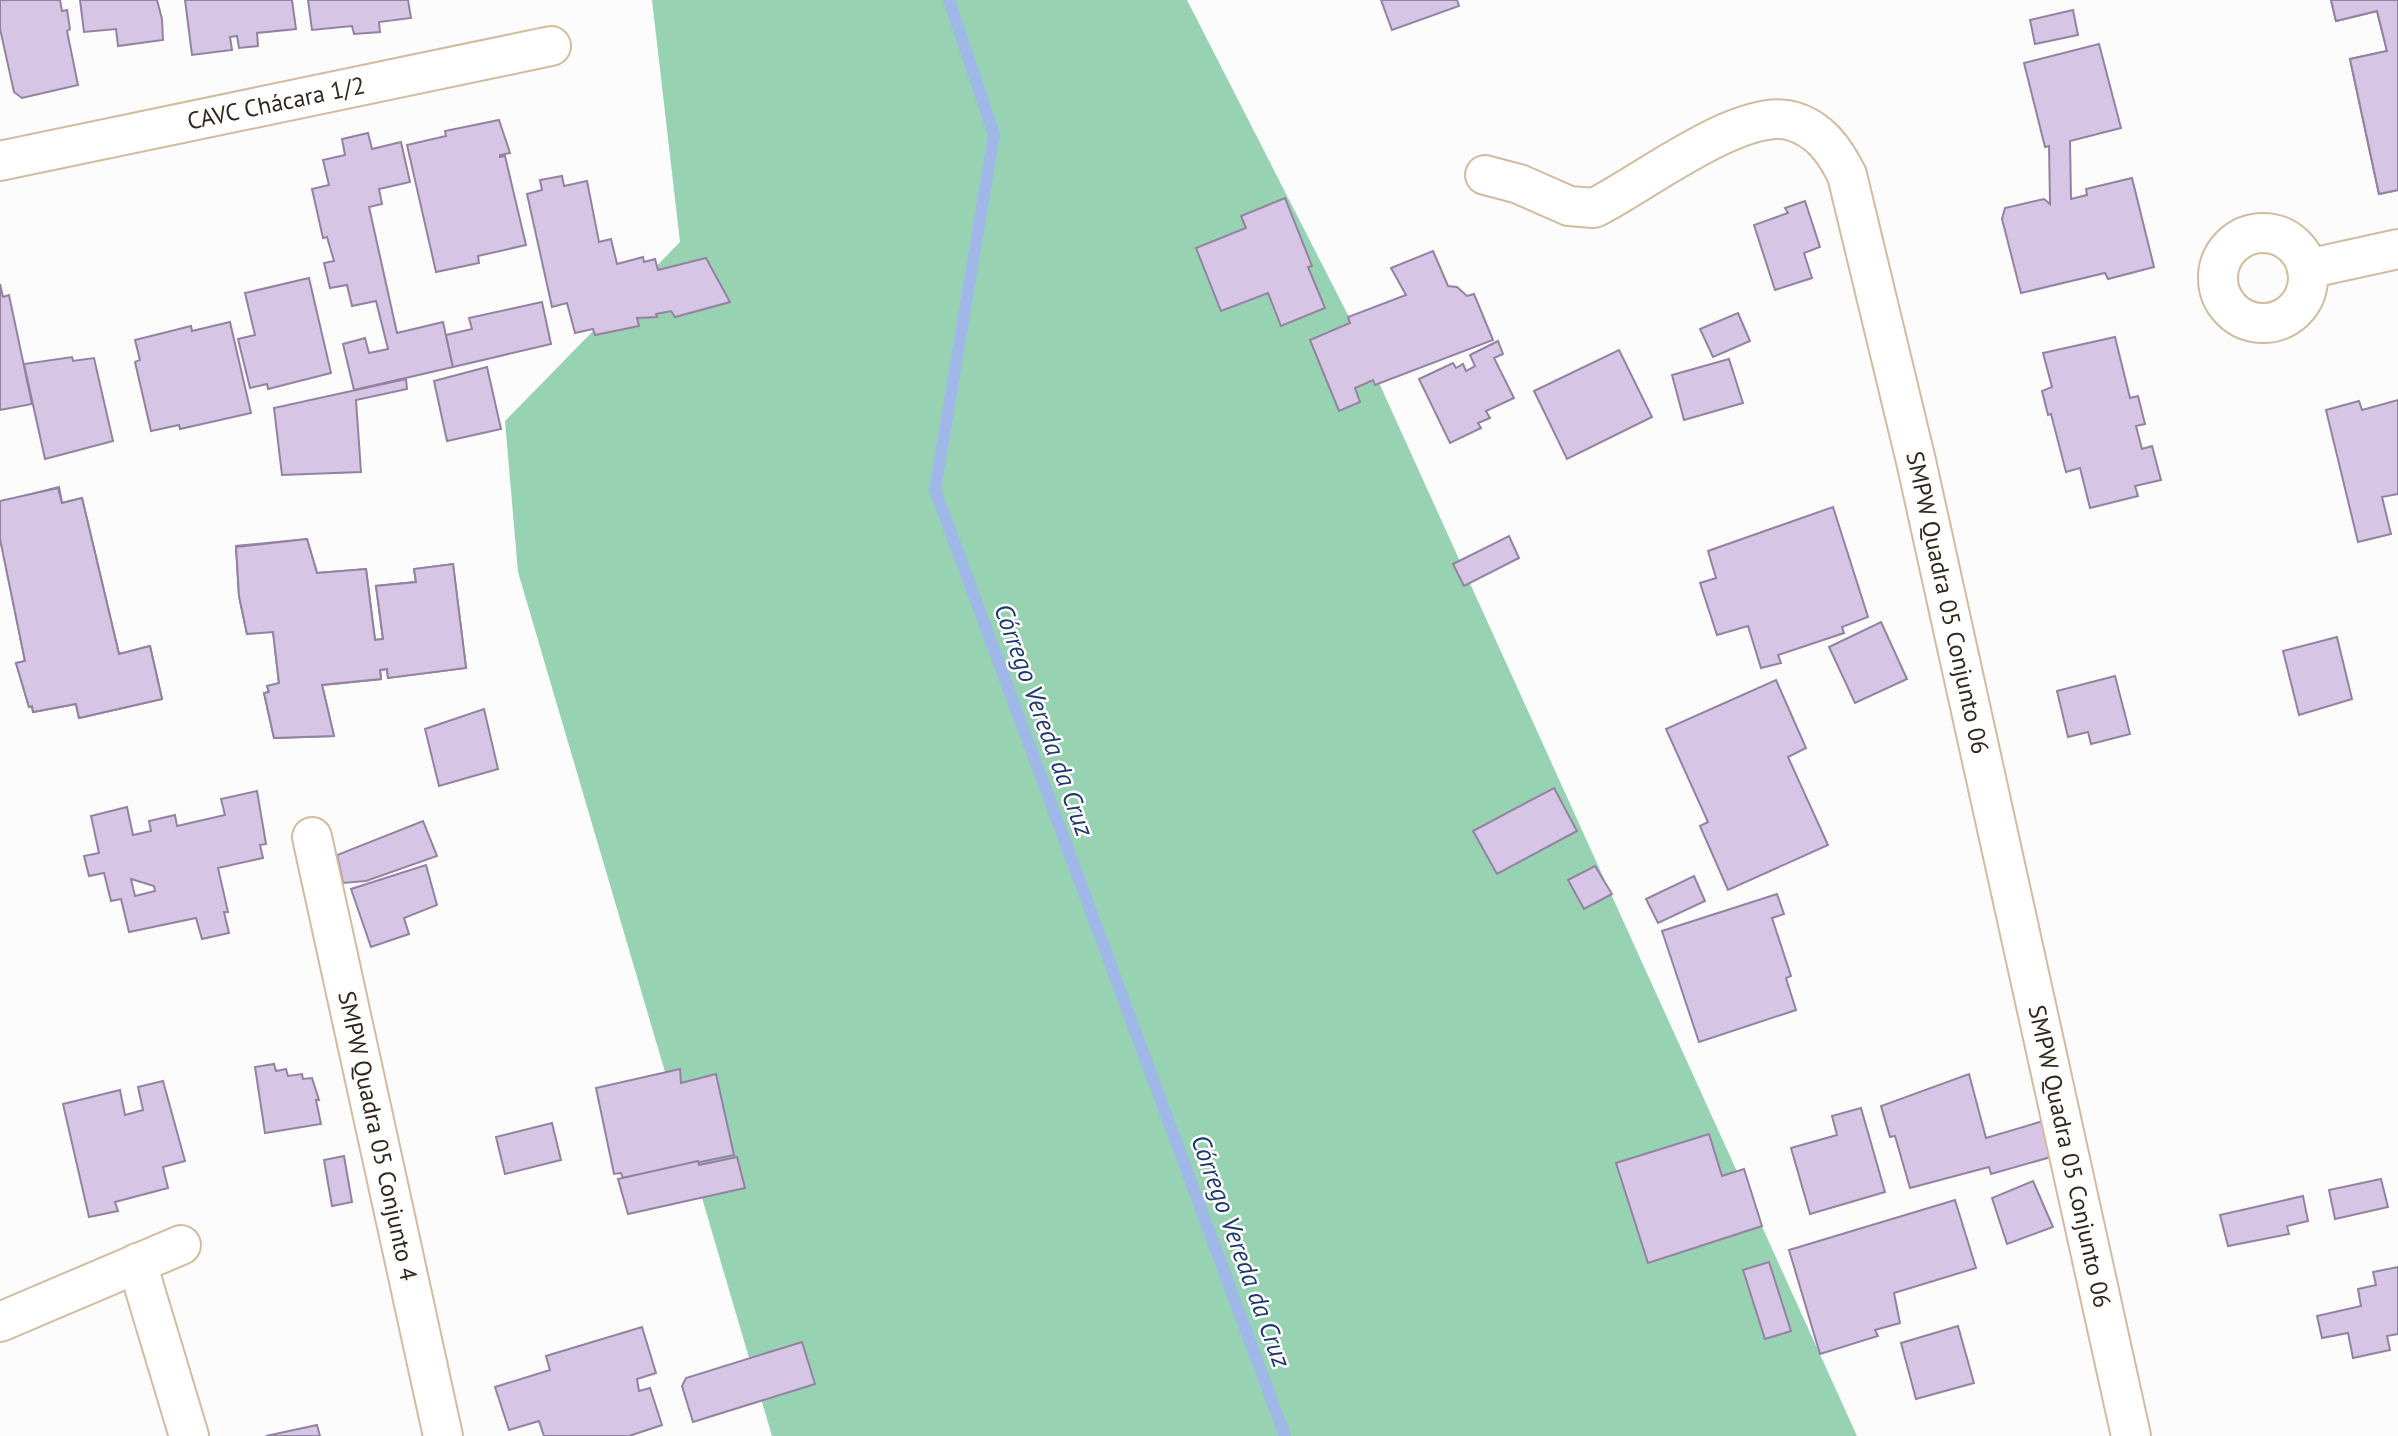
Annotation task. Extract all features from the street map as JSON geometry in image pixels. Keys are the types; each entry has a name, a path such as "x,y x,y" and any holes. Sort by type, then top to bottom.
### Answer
{"street":[{"name":"CAVC Chácara 1/2","path":"0,161 551,46"},
{"name":"SMPW Quadra 05 Conjunto 06","path":"1486,175 1586,209 1607,201 1735,129 1773,119 1792,121 1807,128 1823,138 1838,158 1847,176 1919,475 2131,1436"},
{"path":"2270,233 2291,242 2301,254 2307,269 2308,284 2298,306 2280,320 2264,324 2235,314 2208,288 2232,244 2246,235 2270,233"},
{"path":"2307,269 2398,248"},
{"name":"SMPW Quadra 05 Conjunto 4","path":"312,837 443,1436"},
{"path":"0,1322 181,1245"},
{"path":"137,1263 189,1436"}],"green space":[{"path":"652,0 1187,0 1350,319 1857,1436 772,1436 518,572 505,421 680,242"}],"building":[{"path":"0,0 60,0 62,11 67,10 70,29 67,31 78,85 22,98 14,92 0,29"},
{"path":"80,0 157,0 162,19 163,40 118,46 116,29 84,32"},
{"path":"185,0 292,0 296,29 257,33 258,46 239,48 237,36 230,37 232,50 192,55"},
{"path":"308,0 408,0 411,18 379,22 380,32 354,34 352,26 312,30"},
{"path":"1381,0 1457,0 1459,6 1392,30"},
{"path":"2331,0 2398,0 2398,190 2379,194 2350,59 2387,51 2377,11 2336,21"},
{"path":"2331,0 2398,0 2398,190 2379,194 2350,59 2387,51 2377,11 2336,21"},
{"path":"2073,10 2078,35 2035,44 2030,20"},
{"path":"2099,44 2121,128 2070,141 2071,199 2087,195 2086,189 2132,178 2154,267 2108,279 2105,273 2021,293 2002,219 2005,208 2044,199 2050,204 2049,146 2045,147 2024,63"},
{"path":"499,120 510,153 500,157 505,156 526,245 478,256 479,263 436,272 407,145 446,136 445,131"},
{"path":"368,133 372,149 401,142 410,182 379,189 382,204 369,207 397,333 443,322 453,367 354,390 343,344 365,338 369,353 388,349 376,301 352,306 347,285 330,288 324,263 334,261 327,237 323,238 312,189 329,185 323,160 345,155 342,139"},
{"path":"562,176 564,186 587,181 599,242 611,239 617,264 643,257 644,262 655,259 658,270 706,258 730,302 675,317 671,311 656,314 657,317 637,318 639,326 595,335 593,329 575,333 567,303 552,307 527,194 542,190 540,180"},
{"path":"1285,198 1312,266 1308,267 1325,308 1281,326 1268,293 1221,311 1196,248 1246,228 1241,216"},
{"path":"1805,201 1820,247 1804,253 1812,278 1775,290 1754,225 1788,213 1785,208"},
{"path":"1433,251 1448,286 1457,287 1467,296 1474,294 1493,340 1375,385 1373,380 1355,388 1360,402 1339,411 1310,340 1350,323 1348,317 1406,295 1391,268"},
{"path":"309,278 331,373 268,389 267,384 250,388 238,339 255,335 245,293"},
{"path":"0,284 3,297 9,295 32,404 0,410"},
{"path":"542,302 551,344 453,367 446,335 472,329 469,318"},
{"path":"1738,313 1750,341 1713,357 1700,329"},
{"path":"230,322 251,413 180,429 179,425 151,431 135,362 140,360 135,340 191,326 192,331"},
{"path":"2115,337 2130,398 2138,396 2145,424 2136,426 2142,449 2152,446 2161,480 2135,486 2138,496 2090,508 2080,468 2066,472 2051,414 2048,415 2042,391 2052,387 2043,353"},
{"path":"1498,341 1503,354 1494,358 1514,398 1486,411 1490,418 1478,423 1481,428 1450,443 1419,379 1453,363 1456,368 1463,364 1466,371 1475,366 1470,355"},
{"path":"1619,350 1652,417 1567,459 1534,391"},
{"path":"72,357 73,361 94,358 113,441 45,459 24,364"},
{"path":"1729,359 1743,403 1684,420 1672,375"},
{"path":"487,367 501,429 447,441 434,381"},
{"path":"406,379 407,389 356,400 361,472 282,475 274,408"},
{"path":"2398,400 2398,494 2382,497 2391,534 2358,542 2326,410 2359,401 2362,410"},
{"path":"59,487 62,503 82,498 119,654 150,646 162,699 79,718 76,704 33,712 32,706 29,707 16,663 25,661 0,537 0,502"},
{"path":"58,488 62,503 82,498 119,654 150,646 162,699 79,718 76,704 33,712 32,706 29,707 16,663 25,661 0,539 0,501"},
{"path":"1833,507 1868,617 1842,627 1844,633 1778,655 1781,663 1761,668 1748,626 1717,635 1700,583 1716,578 1708,551"},
{"path":"1509,536 1519,558 1464,586 1453,564"},
{"path":"307,539 317,573 366,569 375,640 383,639 376,586 416,582 414,569 453,564 466,668 388,678 387,669 380,670 381,679 322,685 334,736 274,738 264,693 269,692 267,686 279,684 273,631 247,634 239,596 236,546"},
{"path":"307,539 317,573 366,569 375,640 383,639 376,586 416,582 414,569 453,564 466,668 388,678 387,669 380,670 381,679 322,685 334,736 274,738 264,693 269,692 267,686 279,683 273,632 247,634 239,596 236,547"},
{"path":"1881,622 1907,679 1855,703 1829,647"},
{"path":"2337,637 2352,699 2299,715 2283,651"},
{"path":"2115,676 2130,734 2091,744 2088,732 2068,737 2057,691"},
{"path":"1776,680 1806,748 1788,757 1828,845 1728,890 1700,826 1708,822 1666,729"},
{"path":"484,709 498,769 439,786 425,729"},
{"path":"1554,788 1577,831 1497,874 1473,831"},
{"path":"257,791 266,844 260,845 263,858 218,868 228,912 224,912 229,933 202,939 196,918 129,932 121,899 111,901 104,873 89,876 84,856 99,853 91,816 127,807 133,835 151,831 149,821 175,815 177,826 225,815 221,799","holes":["131,879 154,886 155,891 135,896"]},
{"path":"423,821 437,856 366,881 343,883 337,855"},
{"path":"426,865 437,905 404,918 409,934 371,947 351,889"},
{"path":"1595,866 1612,894 1584,909 1568,880"},
{"path":"1694,876 1705,901 1658,923 1646,899"},
{"path":"1777,894 1784,914 1772,918 1791,976 1786,978 1796,1010 1699,1042 1662,931"},
{"path":"274,1064 276,1071 286,1069 288,1076 302,1074 303,1079 312,1078 319,1100 316,1100 321,1124 265,1133 255,1067"},
{"path":"680,1069 681,1083 716,1074 734,1155 623,1178 621,1173 614,1174 596,1088"},
{"path":"1969,1074 1986,1138 2043,1121 2051,1157 1991,1174 1989,1167 1910,1188 1895,1136 1890,1137 1881,1106"},
{"path":"163,1081 185,1161 163,1167 168,1188 115,1202 118,1211 89,1217 63,1104 120,1090 125,1115 143,1110 138,1087"},
{"path":"1861,1108 1885,1192 1810,1214 1791,1148 1837,1135 1832,1116"},
{"path":"552,1123 561,1160 505,1174 496,1137"},
{"path":"1709,1134 1722,1176 1744,1169 1762,1226 1648,1263 1616,1163"},
{"path":"344,1156 352,1202 332,1206 324,1160"},
{"path":"737,1157 745,1188 628,1214 618,1179 698,1161 699,1165"},
{"path":"2381,1179 2388,1207 2335,1219 2329,1190"},
{"path":"2033,1181 2053,1227 2007,1244 1992,1198"},
{"path":"2303,1196 2308,1221 2287,1226 2289,1234 2228,1246 2220,1215"},
{"path":"1955,1200 1976,1268 1894,1293 1900,1323 1875,1330 1878,1336 1820,1354 1789,1250"},
{"path":"1769,1262 1791,1331 1765,1339 1743,1270"},
{"path":"2398,1267 2398,1334 2387,1336 2390,1350 2353,1358 2348,1333 2322,1338 2317,1316 2361,1306 2358,1289 2376,1285 2373,1272"},
{"path":"1958,1326 1974,1383 1916,1399 1901,1343"},
{"path":"642,1327 656,1373 637,1379 639,1391 650,1388 662,1425 629,1436 544,1436 539,1421 509,1430 495,1387 550,1370 546,1356"},
{"path":"802,1342 815,1384 693,1422 682,1386 686,1378"},
{"path":"317,1425 320,1436 266,1436"}],"waterway":[{"name":"Córrego Vereda da Cruz","path":"949,0 994,135 935,490 1285,1436"}]}
